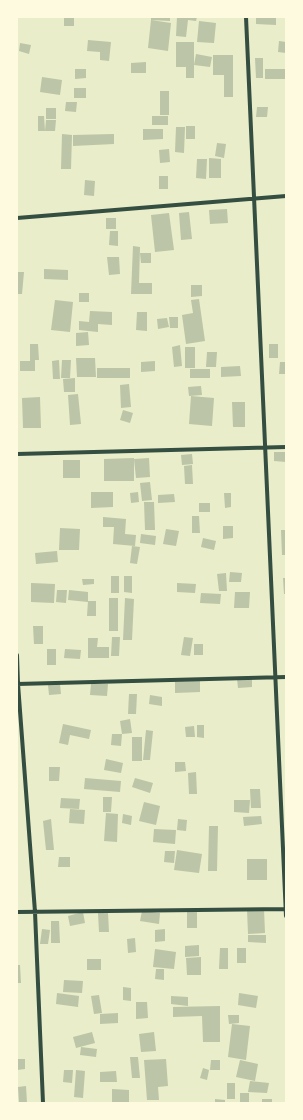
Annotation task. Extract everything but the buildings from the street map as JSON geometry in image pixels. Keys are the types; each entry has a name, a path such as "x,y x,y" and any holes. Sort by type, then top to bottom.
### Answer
{"street":[{"path":"246,17 286,916"},
{"path":"17,218 286,196"},
{"path":"17,454 286,447"},
{"path":"17,655 17,684 35,912 43,1103"},
{"path":"17,684 286,677"},
{"path":"17,912 286,909"}]}
